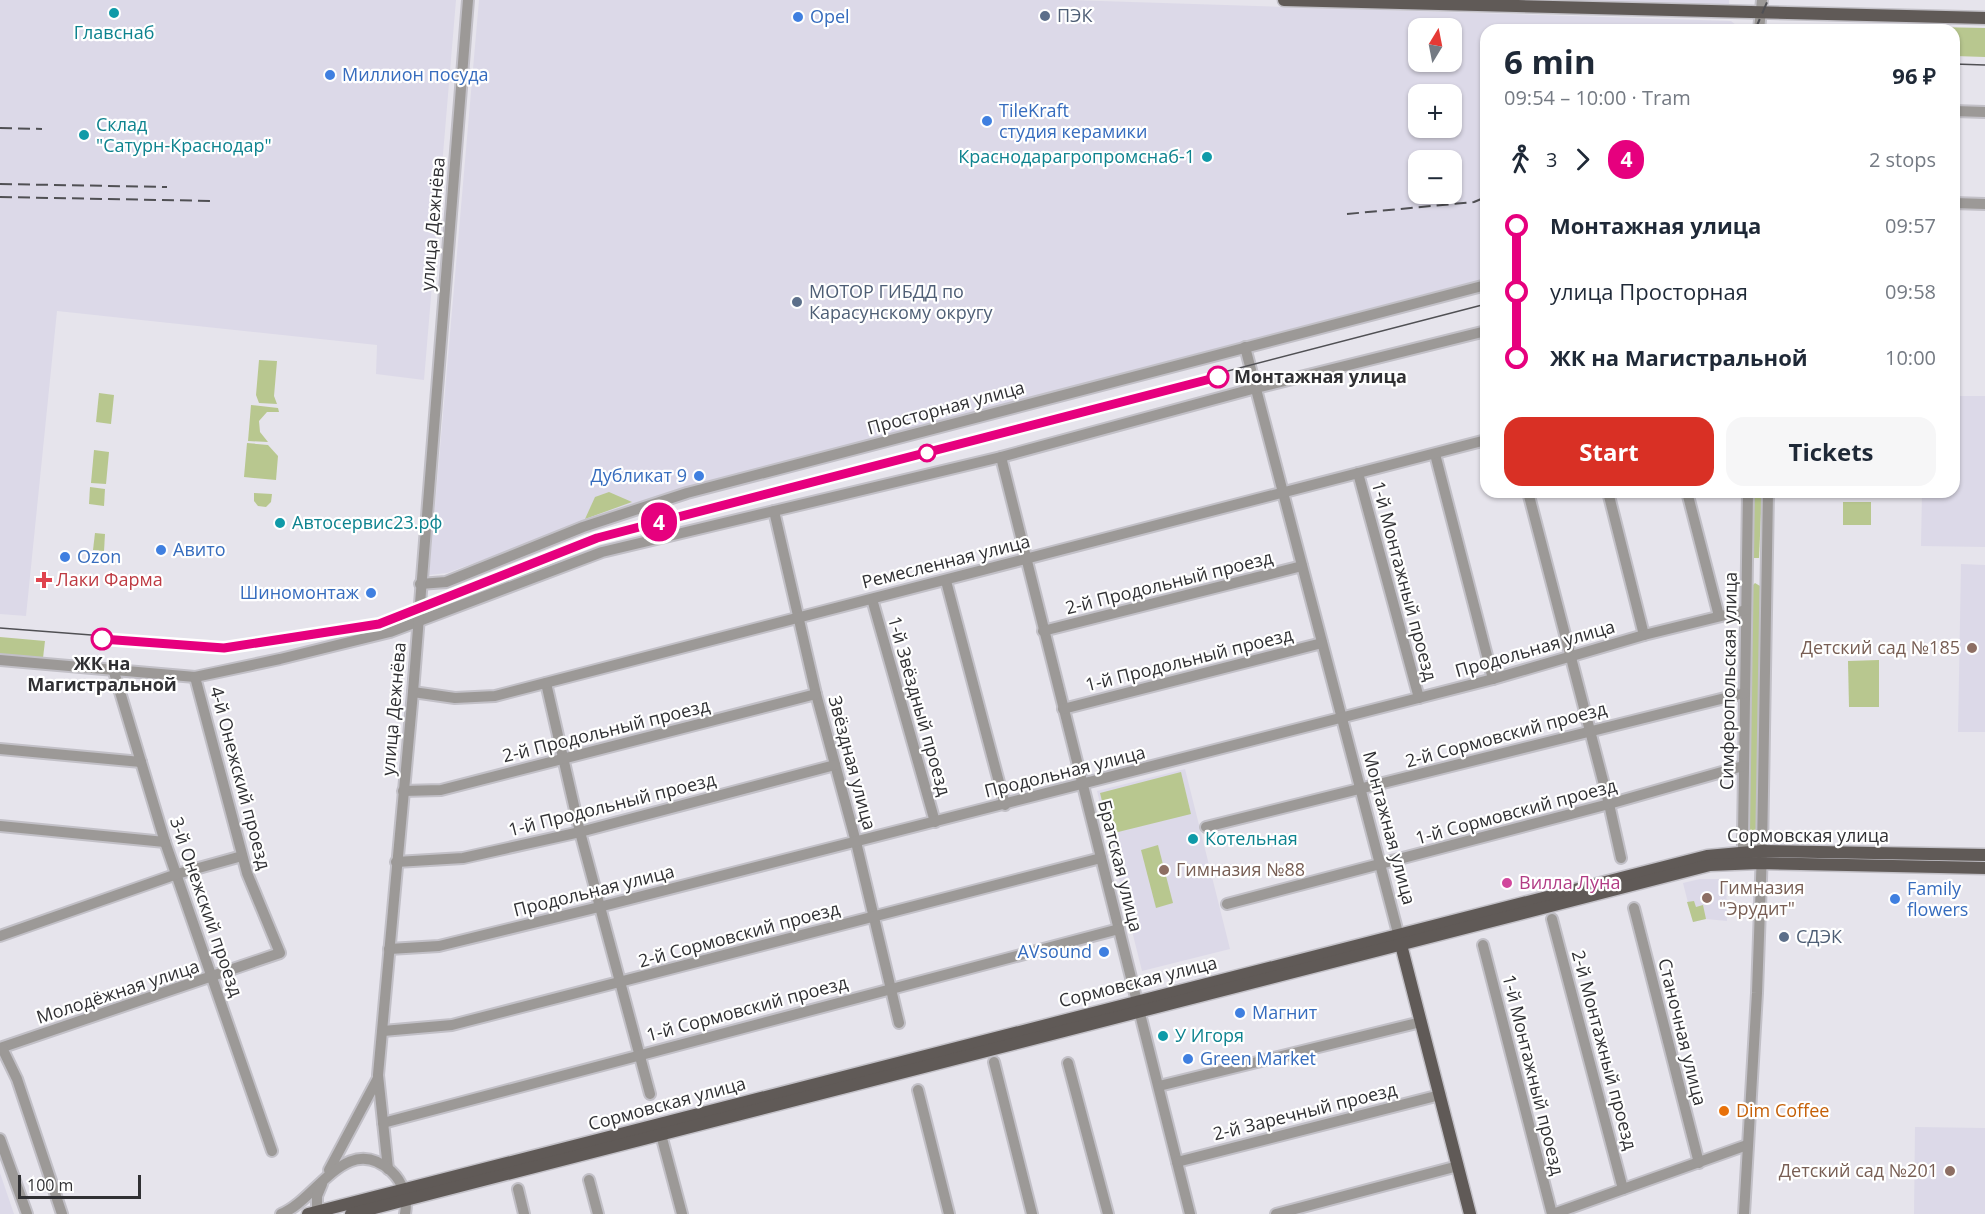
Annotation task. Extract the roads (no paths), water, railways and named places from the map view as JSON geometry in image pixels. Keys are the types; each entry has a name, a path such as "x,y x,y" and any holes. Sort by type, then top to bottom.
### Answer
{"main road":[{"path":"1284,0 1762,8"},
{"path":"1374,0 1762,8 1985,16"},
{"name":"Сормовская улица","path":"314,1213 405,1195 1400,938 1707,856 1743,852 1761,857 1985,868"},
{"name":"Сормовская улица","path":"1400,938 1710,865 1761,857 1985,855"},
{"name":"Монтажная улица","path":"1400,938 1470,1214"},
{"name":"Сормовская улица","path":"351,1214 405,1195"}],"street":[{"name":"улица Дежнёва","path":"388,1169 378,1075 413,692 468,0"},
{"path":"1760,24 1762,8"},
{"path":"1960,111 1985,112"},
{"path":"1960,203 1985,204"},
{"name":"Просторная улица","path":"420,584 446,582 583,527 687,493 1480,287"},
{"path":"0,660 114,672 195,677 356,642 602,552 1001,457 1256,388 1480,333"},
{"name":"Монтажная улица","path":"1245,347 1400,938"},
{"name":"Ремесленная улица","path":"413,692 473,699 495,696 797,616 946,581 1480,442"},
{"path":"1435,454 1493,679"},
{"name":"Братская улица","path":"1001,457 1190,1214"},
{"name":"1-й Монтажный проезд","path":"1358,473 1419,698"},
{"path":"1529,498 1569,658 1590,730 1621,858"},
{"path":"1610,498 1644,635"},
{"path":"1689,498 1719,616"},
{"name":"Симферопольская улица","path":"1743,852 1748,498"},
{"name":"Симферопольская улица","path":"1744,1214 1757,993 1768,498"},
{"name":"Звёздная улица","path":"774,512 816,694 875,916 899,1023"},
{"name":"2-й Продольный проезд","path":"1043,631 1302,566"},
{"path":"1747,574 1766,573"},
{"path":"946,581 1005,805"},
{"name":"1-й Звёздный проезд","path":"872,599 935,822"},
{"name":"Продольная улица","path":"389,950 439,946 599,907 1493,679 1644,635 1746,610"},
{"name":"1-й Продольный проезд","path":"1063,709 1322,643"},
{"name":"3-й Онежский проезд","path":"114,672 165,842 272,1151"},
{"name":"4-й Онежский проезд","path":"195,677 242,856 280,953"},
{"path":"546,682 580,832 650,1094"},
{"name":"2-й Сормовский проезд","path":"1206,827 1745,693"},
{"name":"2-й Продольный проезд","path":"403,791 441,790 816,694"},
{"path":"0,749 141,762"},
{"name":"1-й Продольный проезд","path":"396,862 463,858 580,832 835,765"},
{"name":"1-й Сормовский проезд","path":"1227,904 1609,804 1743,766"},
{"path":"0,826 165,842"},
{"path":"0,936 177,874 242,856"},
{"name":"2-й Сормовский проезд","path":"383,1031 452,1025 1101,858"},
{"name":"Станочная улица","path":"1634,908 1699,1163"},
{"name":"2-й Монтажный проезд","path":"1552,919 1623,1189"},
{"name":"1-й Сормовский проезд","path":"383,1123 1119,929"},
{"name":"1-й Монтажный проезд","path":"1483,945 1552,1214"},
{"name":"Молодёжная улица","path":"1,1048 280,953"},
{"path":"1159,1086 1421,1022"},
{"path":"1,1048 16,1079 62,1214"},
{"path":"994,1062 1032,1214"},
{"path":"1068,1064 1108,1214"},
{"path":"314,1213 323,1181 370,1096 378,1075"},
{"path":"918,1090 949,1214"},
{"name":"2-й Заречный проезд","path":"1177,1162 1440,1095"},
{"path":"659,1129 682,1214"},
{"path":"0,1139 27,1214"},
{"path":"1552,1214 1747,1145"},
{"path":"281,1214 299,1204 339,1166 355,1161 372,1161 388,1169 405,1195 405,1214"},
{"path":"1276,1214 1458,1166"},
{"path":"589,1180 598,1214"},
{"path":"518,1189 524,1214"}],"tram line":[{"path":"1960,64 1985,65"},
{"path":"0,628 222,645 380,621 604,533 1480,306"},
{"name":"4","path":"102,639 224,648 379,624 597,538 1218,377"}],"railway":[{"path":"1758,24 1768,0"},
{"path":"0,128 42,129"},
{"path":"0,184 167,187"},
{"path":"0,197 215,201"},
{"path":"1347,214 1474,202 1480,200"}],"place":[{"name":"Главснаб","path":"114,13"},
{"name":"ПЭК","path":"1045,16"},
{"name":"Opel","path":"798,17"},
{"name":"Миллион посуда","path":"330,75"},
{"name":"TileKraft студия керамики","path":"987,121"},
{"name":"Склад \"Сатурн-Краснодар\"","path":"84,135"},
{"name":"Краснодарагропромснаб-1","path":"1207,157"},
{"name":"МОТОР ГИБДД по Карасунскому округу","path":"797,302"},
{"name":"Монтажная улица","path":"1218,377"},
{"name":"Дубликат 9","path":"699,476"},
{"name":"Автосервис23.рф","path":"280,523"},
{"name":"Авито","path":"161,550"},
{"name":"Ozon","path":"65,557"},
{"name":"Лаки Фарма","path":"44,580"},
{"name":"Шиномонтаж","path":"371,593"},
{"name":"ЖК на Магистральной","path":"102,639"},
{"name":"Детский сад №185","path":"1972,648"},
{"name":"Котельная","path":"1193,839"},
{"name":"Гимназия №88","path":"1164,870"},
{"name":"Вилла Луна","path":"1507,883"},
{"name":"Гимназия \"Эрудит\"","path":"1707,898"},
{"name":"Family flowers","path":"1895,899"},
{"name":"СДЭК","path":"1784,937"},
{"name":"AVsound","path":"1104,952"},
{"name":"Магнит","path":"1240,1013"},
{"name":"У Игоря","path":"1163,1036"},
{"name":"Green Market","path":"1188,1059"},
{"name":"Dim Coffee","path":"1724,1111"},
{"name":"Детский сад №201","path":"1950,1171"}]}
